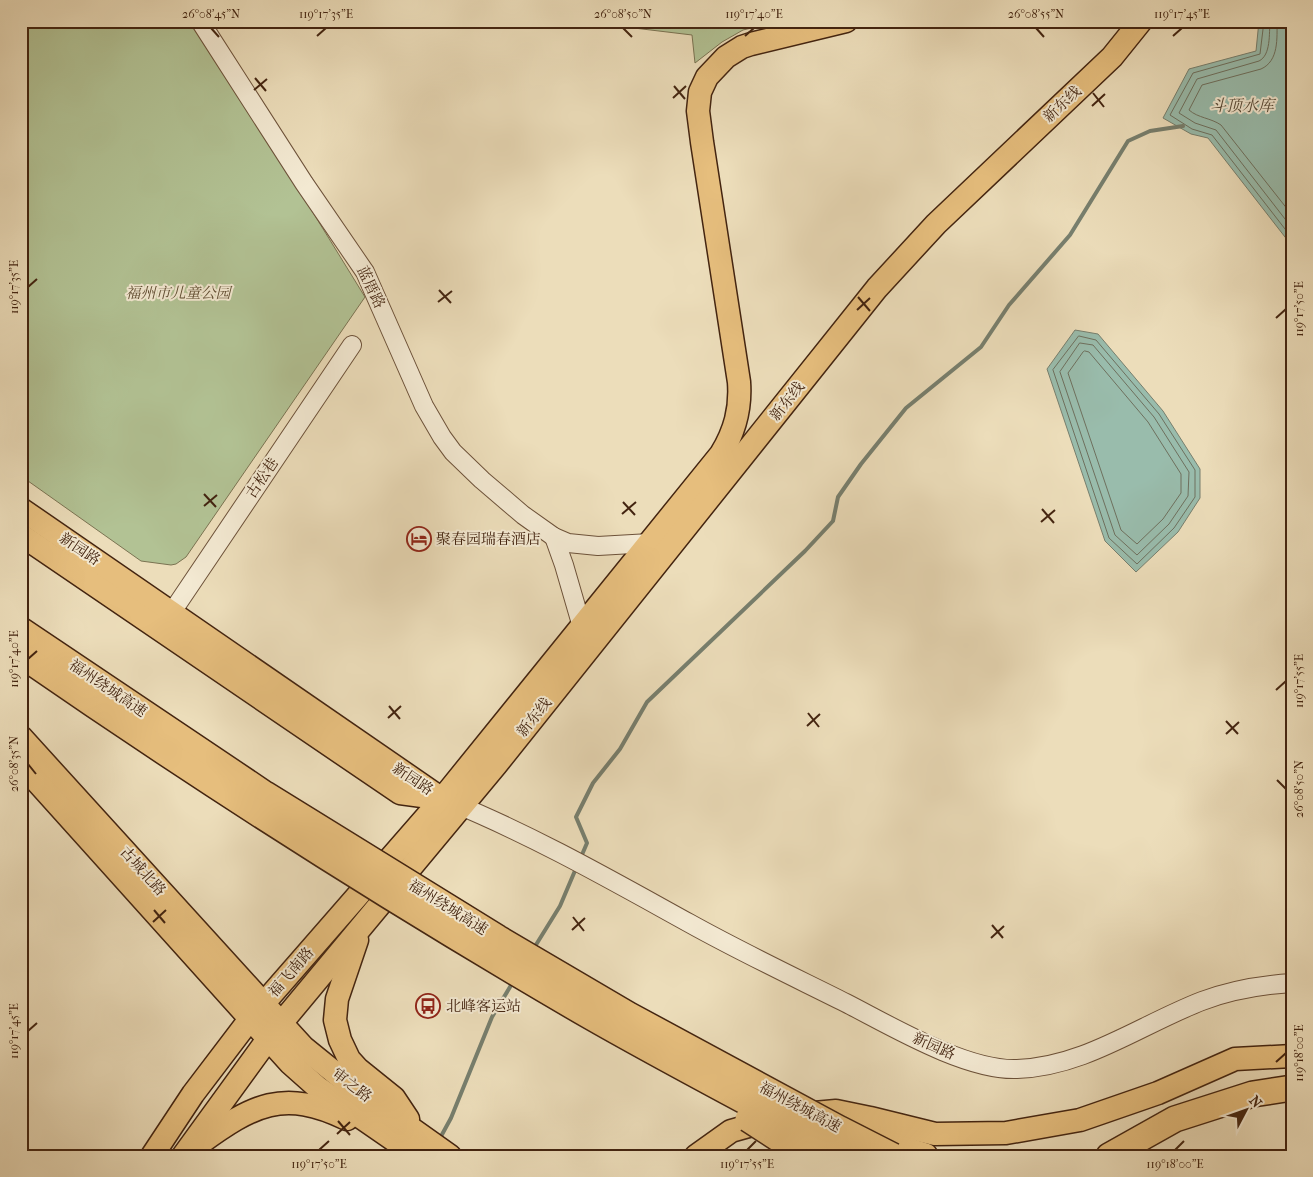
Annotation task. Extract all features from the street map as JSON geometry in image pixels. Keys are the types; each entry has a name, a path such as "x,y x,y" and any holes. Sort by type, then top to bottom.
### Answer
{"highway":[{"name":"福州绕城高速","path":"21,630 265,794 498,938 629,1015 893,1156"},
{"name":"福州绕城高速","path":"21,655 271,822 437,926 593,1018 847,1156"},
{"path":"593,1018 805,1156"},
{"path":"1109,1156 1175,1119 1253,1094 1292,1088"},
{"path":"840,1129 901,1156"},
{"path":"840,1129 925,1156"}],"main road":[{"name":"新东线","path":"452,803 582,628 661,544 721,454 734,429 740,405 738,370 698,111 700,92 707,77 719,63 742,47 846,21"},
{"name":"新东线","path":"452,803 661,544 894,269 980,181 1112,57 1141,21"},
{"name":"新园路","path":"21,509 452,803"},
{"name":"新园路","path":"21,535 400,793 452,803"},
{"name":"古城北路","path":"21,738 257,1012"},
{"name":"古城北路","path":"21,764 257,1012"},
{"name":"福飞南路","path":"183,1156 274,1031 363,924 452,803"},
{"name":"福飞南路","path":"152,1156 193,1094 257,1012 452,803"},
{"path":"363,924 337,999 334,1020 340,1040 349,1059 358,1069 394,1098 413,1146"},
{"name":"审之路","path":"257,1012 274,1031 290,1063 317,1087 413,1146 450,1156"},
{"path":"696,1156 731,1131 790,1115 836,1111 935,1134 1006,1133 1080,1120 1158,1093 1235,1059 1292,1056"},
{"path":"183,1156 217,1131 244,1115 268,1105 294,1102 330,1111 413,1146"}],"street":[{"name":"蓝厝路","path":"200,21 304,183 365,272 415,388 442,437 453,452 482,480 554,538"},
{"name":"古松巷","path":"172,612 352,345"},
{"path":"554,538 568,543 598,546 661,544"},
{"path":"554,538 564,565 582,628"},
{"name":"新园路","path":"452,803 497,821 556,850 692,925 910,1035 966,1060 989,1066 1015,1070 1049,1066 1084,1056 1175,1013 1223,993 1247,988 1292,983"}],"green space":[{"name":"福州市儿童公园","path":"21,21 195,21 365,297 186,557 176,564 141,561 21,476"},
{"path":"624,21 781,21 743,30 722,42 695,63 692,35 634,28"}],"water":[{"name":"斗顶水库","path":"1259,21 1292,21 1292,246 1208,138 1191,134 1163,118 1189,69 1256,51"},
{"path":"1075,330 1098,334 1163,411 1200,469 1200,498 1178,532 1136,572 1105,541 1047,369"}],"waterway":[{"path":"581,857 587,843 576,817 593,783 620,749 647,702 805,551 833,521 838,497 861,464 906,408 981,347 1009,305 1070,235 1128,141 1150,131 1183,126"},
{"path":"534,948 560,906 577,866"},
{"path":"439,1140 451,1118 492,1017 513,982"}],"place":[{"name":"聚春园瑞春酒店","path":"419,539"},
{"name":"北峰客运站","path":"428,1006"}]}
